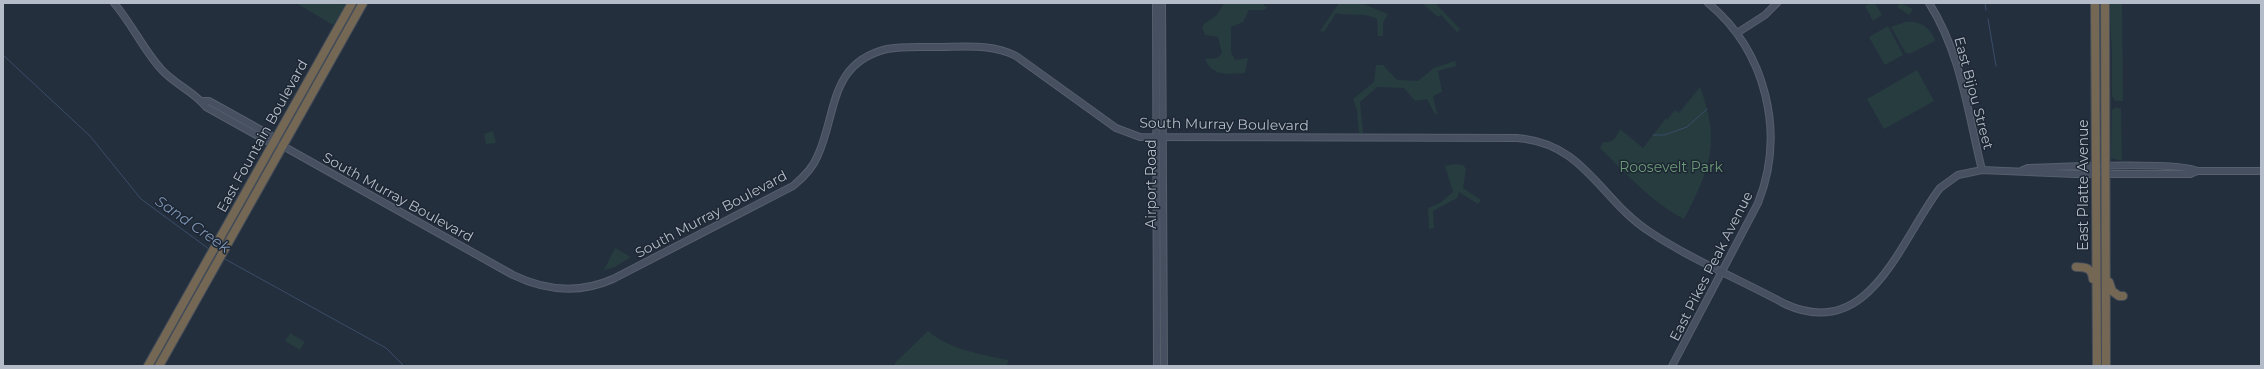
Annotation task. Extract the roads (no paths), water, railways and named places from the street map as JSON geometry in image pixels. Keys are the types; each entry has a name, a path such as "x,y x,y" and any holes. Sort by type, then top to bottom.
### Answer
{"highway":[{"name":"East Fountain Boulevard","path":"148,366 352,3"},
{"name":"East Fountain Boulevard","path":"159,366 363,3"},
{"name":"East Platte Avenue","path":"2095,3 2096,366"},
{"name":"East Platte Avenue","path":"2105,3 2106,366"},
{"path":"2085,267 2093,258 2093,241 2096,236"},
{"path":"2106,260 2109,264 2110,288 2121,296 2110,303 2110,331 2106,335"},
{"path":"2076,267 2085,267 2092,272 2093,294 2096,300"}],"main road":[{"name":"South Murray Boulevard","path":"114,3 162,70 180,87 202,101 206,107 267,141 274,141 282,145 513,275 544,287 572,290 599,285 613,279 794,186 808,172 818,156 835,97 842,80 860,62 872,54 887,49 985,48 1006,51 1016,56 1116,128 1135,136 1156,138 1517,138 1542,142 1567,154 1648,231 1723,272 1794,308 1818,313 1833,312 1863,299 1878,284 1936,194 1945,184 1964,173 1982,170 2023,170 2028,168 2190,174 2196,171 2261,171"},
{"name":"Airport Road","path":"1156,3 1157,366"},
{"name":"Airport Road","path":"1162,3 1164,366"},
{"name":"East Pikes Peak Avenue","path":"1672,366 1723,272 1758,203 1766,183 1771,148 1770,119 1764,91 1754,64 1728,21 1708,3"},
{"path":"1737,34 1765,15 1777,3"},
{"name":"East Bijou Street","path":"1929,3 1939,20 1955,59 1982,170"}],"waterway":[{"path":"1985,3 1986,10"},
{"path":"1988,19 1996,66"},
{"name":"Sand Creek","path":"3,55 90,136 141,199 209,249"},
{"path":"1653,135 1664,135 1687,127 1707,109"},
{"name":"Sand Creek","path":"223,258 386,348 404,366"}],"park label":[{"name":"Roosevelt Park","path":"1671,167"}]}
